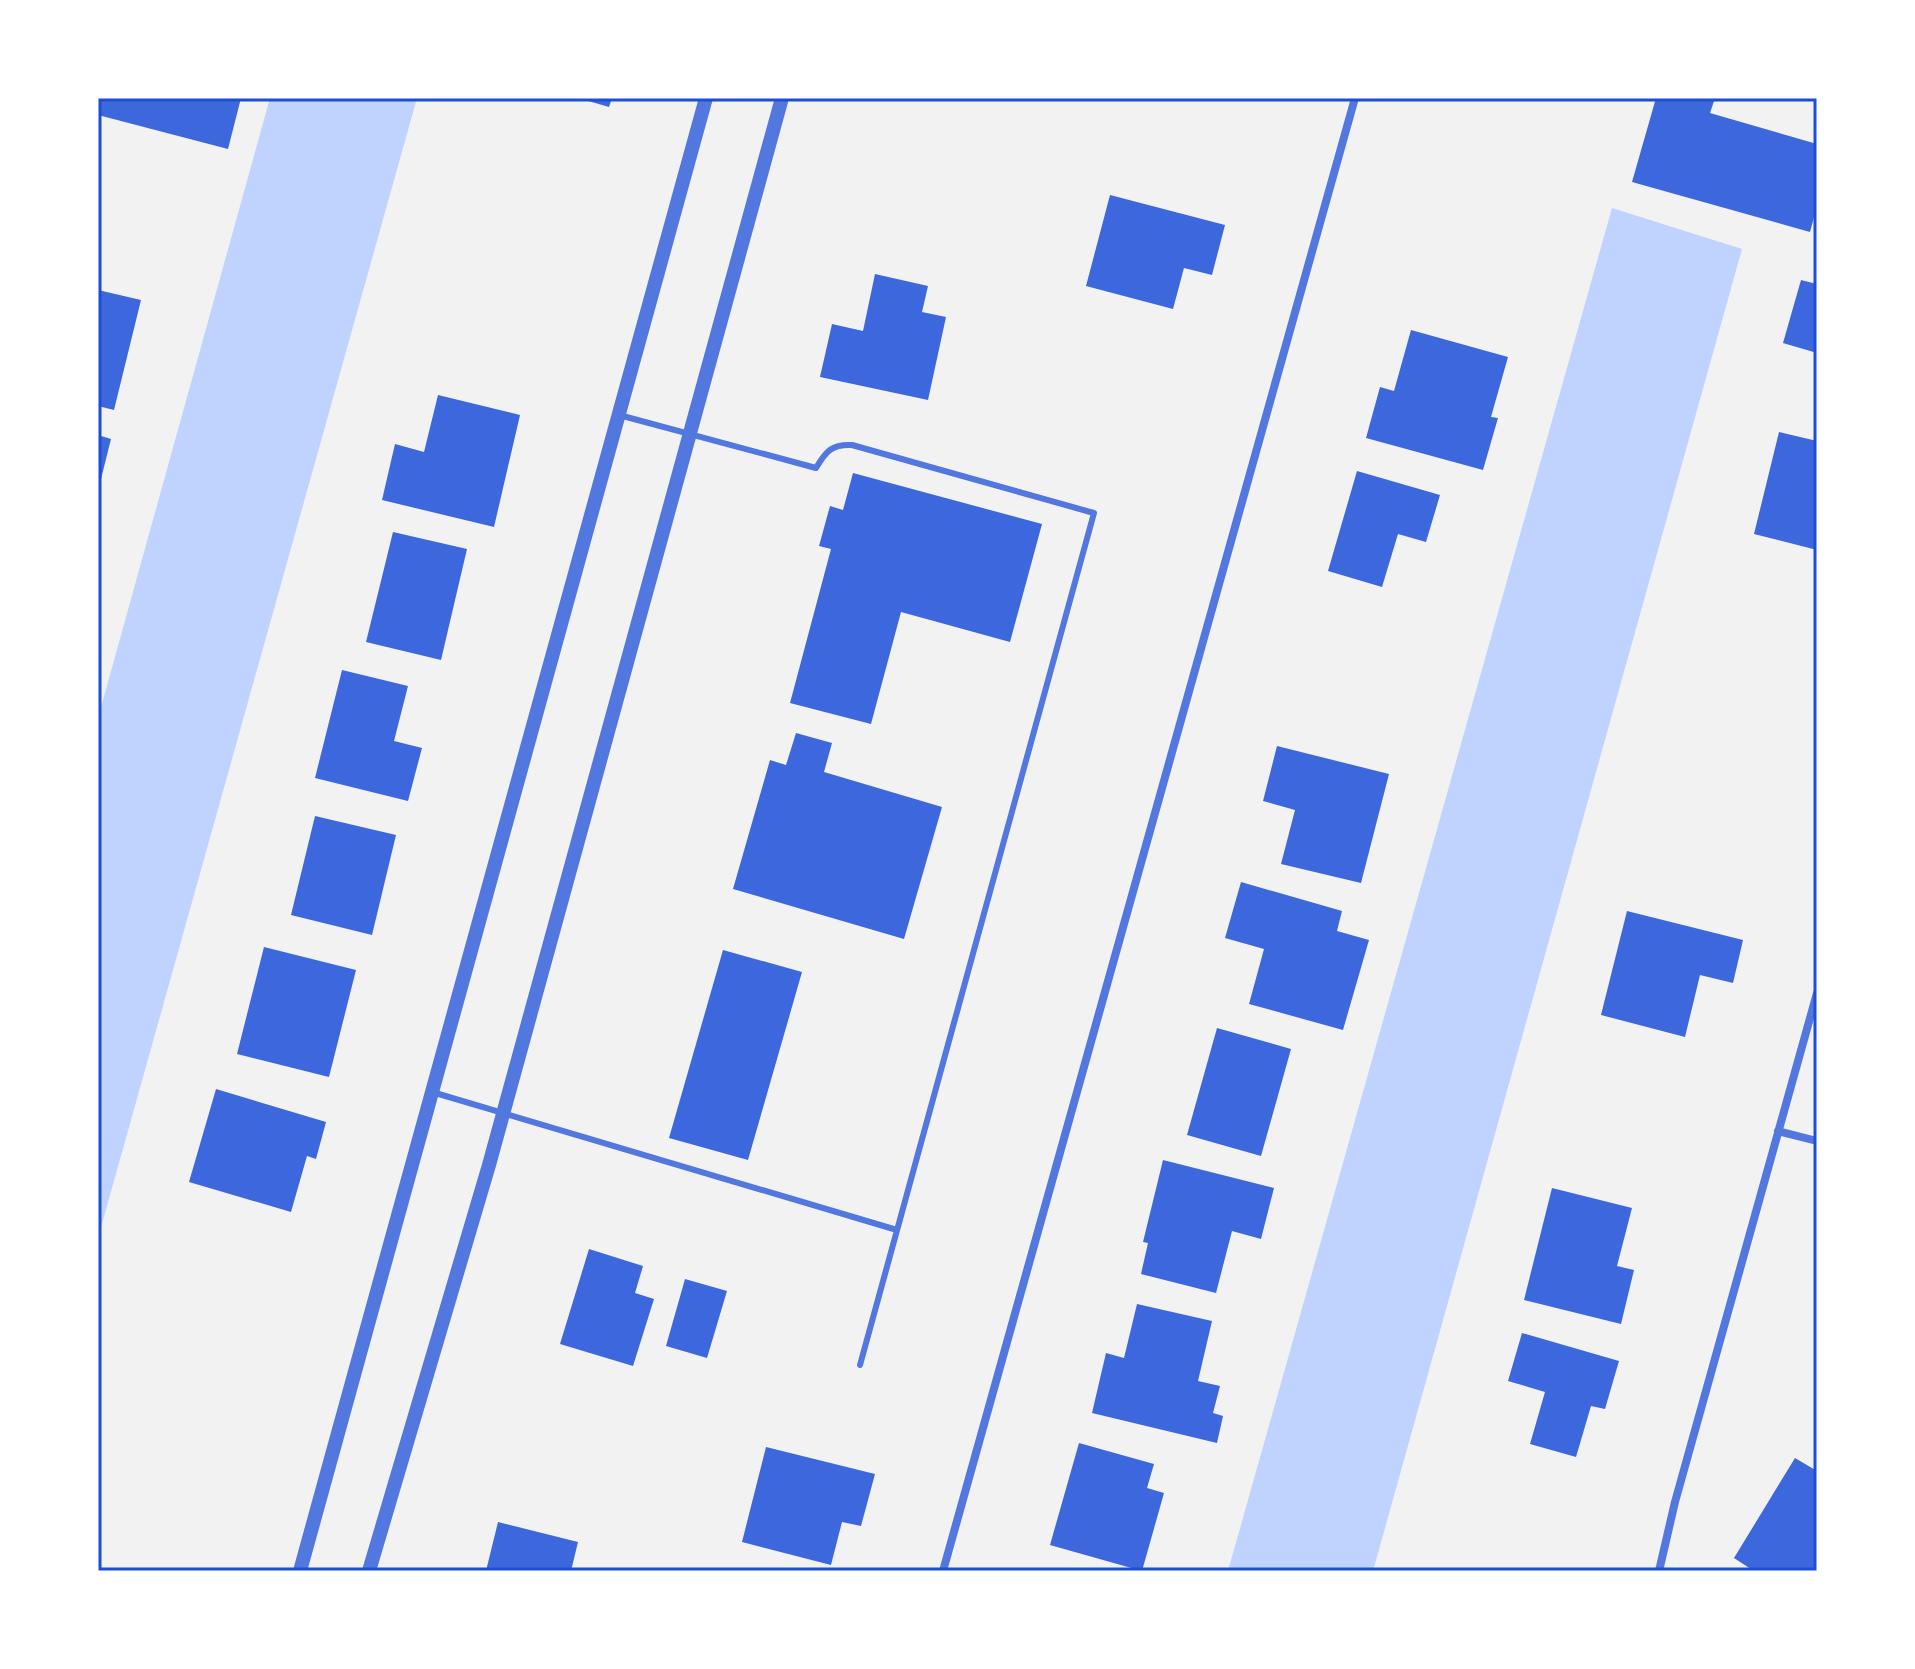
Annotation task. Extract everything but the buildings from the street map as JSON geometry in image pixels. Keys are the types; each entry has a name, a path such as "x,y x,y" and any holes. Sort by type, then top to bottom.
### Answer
{"street":[{"path":"300,1571 706,98"},
{"path":"369,1571 503,1112 692,435 782,98"},
{"path":"943,1571 1355,98"},
{"path":"1659,1571 1675,1502 1817,993"},
{"path":"1778,1131 1817,1141"}],"lane":[{"path":"619,415 816,468 830,448 839,444 852,445 1094,513 860,1365"},
{"path":"432,1092 897,1230"}],"water":[{"path":"270,98 417,98 98,1238 98,718"},
{"path":"1612,208 1742,249 1373,1571 1228,1571"}]}
